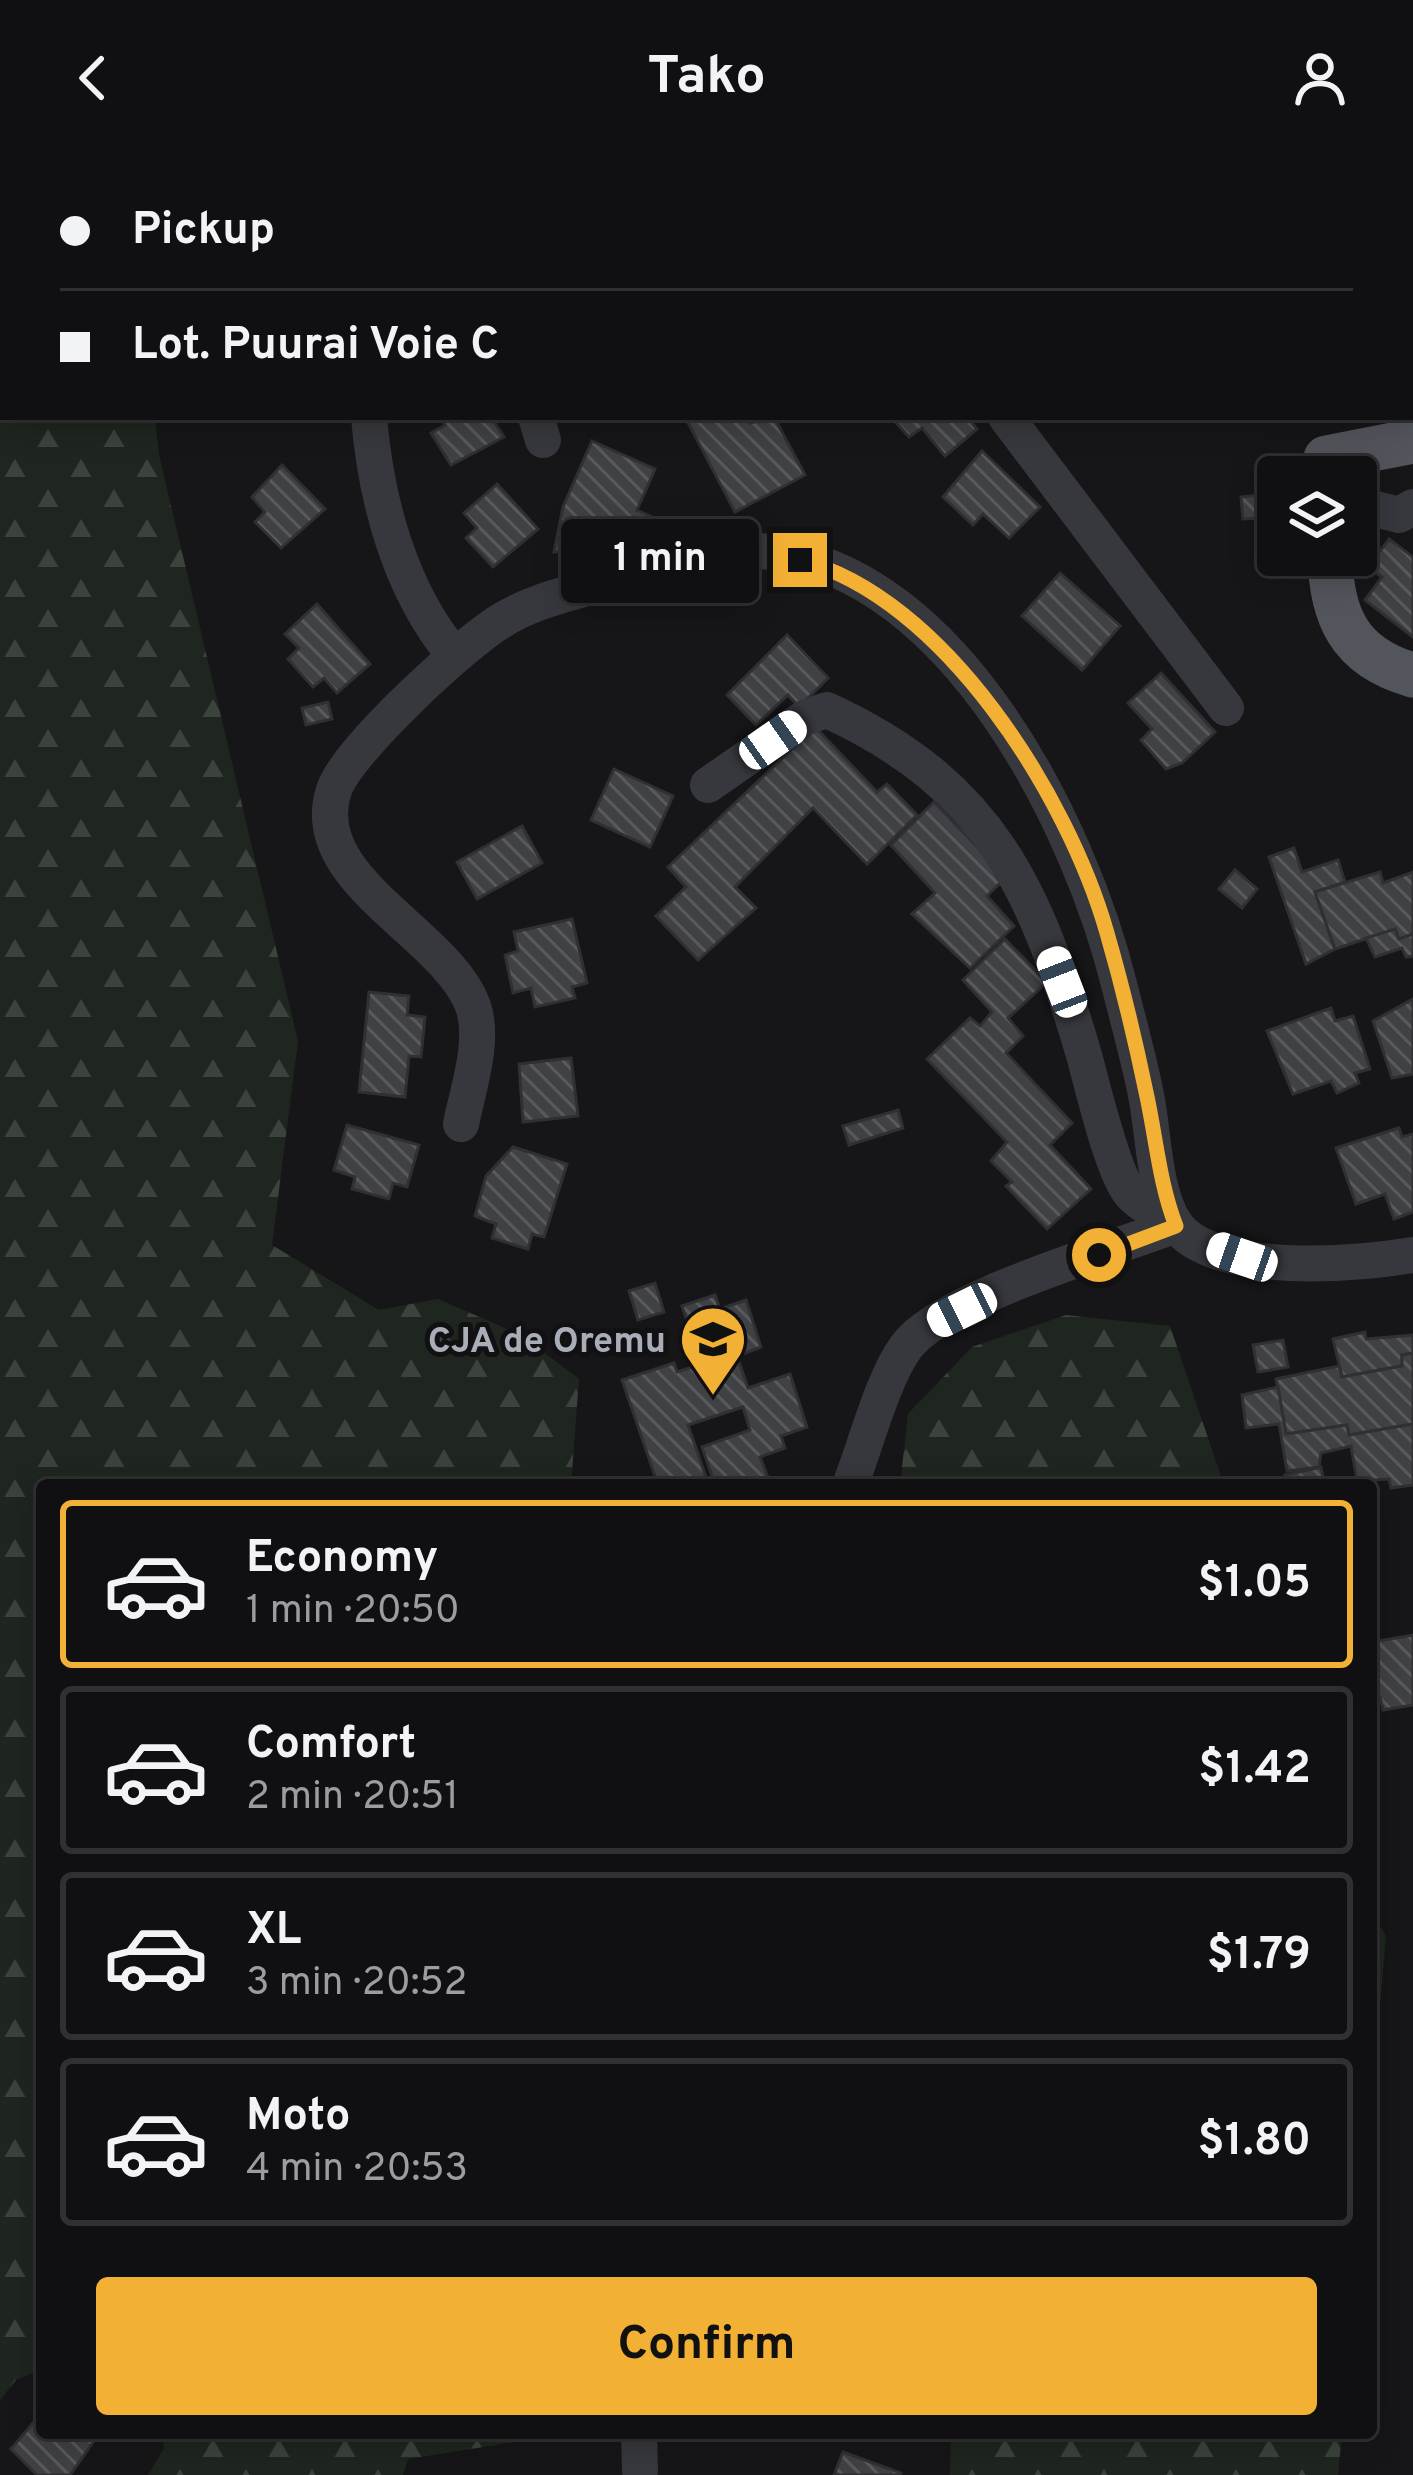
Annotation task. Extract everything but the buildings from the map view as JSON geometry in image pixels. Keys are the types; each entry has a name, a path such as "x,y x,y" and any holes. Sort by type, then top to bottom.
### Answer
{"main road":[{"path":"1324,451 1413,441"},
{"path":"1330,576 1331,602 1347,634 1392,669 1413,675"}],"street":[{"path":"369,420 380,490 406,574 428,624 454,656"},
{"path":"1008,420 1226,708"},
{"path":"1377,509 1399,515 1413,507"},
{"path":"460,1124 475,1053 475,1010 437,956 371,893 334,847 328,819 335,785 454,656 503,619 544,601 724,552 771,552 828,567 884,598 934,638 989,702 1054,810 1106,928 1146,1094 1164,1196 1176,1226"},
{"path":"708,785 806,717 827,710 878,734 972,807 1010,860 1037,917 1129,1192 1207,1245 1242,1257 1296,1263 1413,1256"},
{"path":"852,1479 905,1348 929,1325 1027,1279 1176,1226"},
{"path":"639,2439 640,2470"}],"green space":[{"path":"0,420 155,420 159,455 298,1041 272,1245 379,1310 438,1299 521,1335 579,1379 571,1479 36,1479 36,2372 16,2380 0,2400"},
{"path":"1066,1315 1170,1326 1222,1479 901,1479 908,1414 972,1347"},
{"path":"1377,1921 1386,1936 1377,2038"},
{"path":"163,2439 534,2439 408,2459 403,2475 148,2475 164,2448"},
{"path":"951,2439 1341,2439 1338,2475 950,2475"}],"place":[{"name":"CJA de Oremu","path":"713,1398"}],"route":[{"path":"800,560 828,567 884,598 934,638 989,702 1054,810 1106,928 1146,1094 1164,1196 1176,1226 1099,1255"}]}
